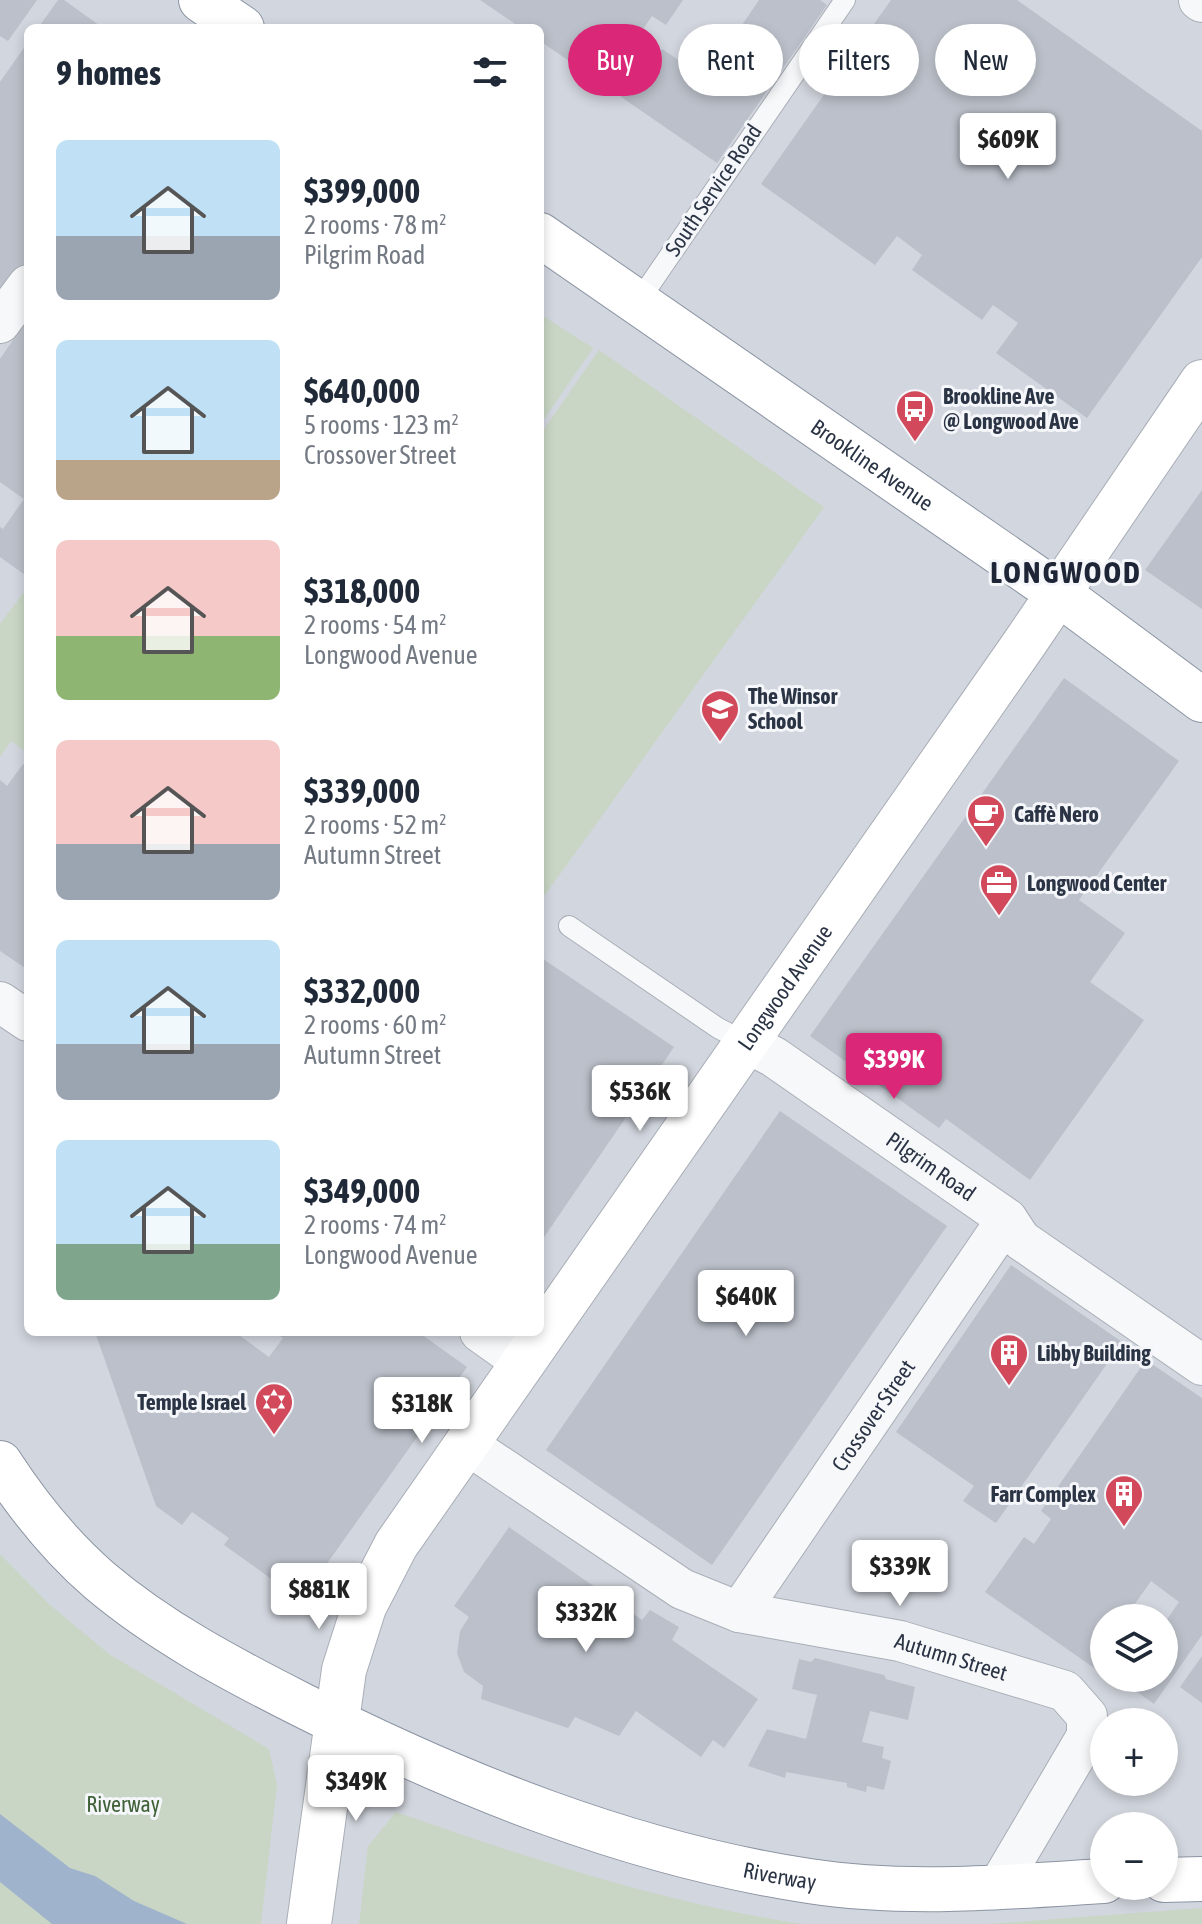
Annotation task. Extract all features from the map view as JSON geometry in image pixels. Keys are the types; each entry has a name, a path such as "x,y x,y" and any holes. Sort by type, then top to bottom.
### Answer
{"main road":[{"name":"Brookline Avenue","path":"544,238 1058,593 1202,700"},
{"name":"Longwood Avenue","path":"544,1330 1202,382"},
{"name":"Longwood Avenue","path":"310,1919 344,1670 364,1607 396,1545 540,1336"},
{"name":"Riverway","path":"0,1463 51,1531 118,1595 218,1660 337,1723 488,1791 604,1830 726,1865 839,1885 911,1890 1090,1882"},
{"path":"1178,1880 1202,1879"}],"street":[{"path":"0,323 24,290"},
{"path":"0,1002 24,1018"},
{"name":"Pilgrim Road","path":"745,1042 774,1057 1007,1219 1021,1240 1202,1365"},
{"name":"Crossover Street","path":"739,1612 1007,1219"},
{"path":"486,1336 522,1362"},
{"name":"Autumn Street","path":"465,1443 682,1589 739,1612 900,1641 1065,1691 1087,1716 1087,1736 998,1887"}],"lane":[{"name":"South Service Road","path":"638,302 845,0"},
{"name":"Pilgrim Road","path":"569,926 718,1028 745,1042"}],"shaded area":[{"path":"0,0 1202,0 1202,1924 128,1924 0,1856"}],"green space":[{"path":"544,317 593,348 544,419"},
{"path":"599,350 824,507 545,895 544,894 544,429"},
{"path":"24,592 24,750 11,741 0,757 0,624"},
{"name":"Riverway","path":"0,1554 50,1605 109,1654 269,1749 277,1785 261,1924 0,1924"},
{"path":"396,1812 596,1877 698,1904 802,1924 359,1924 368,1846"},
{"path":"1202,1908 1202,1924 988,1924"}],"water":[{"path":"0,1814 70,1868 95,1876 134,1901 187,1924 52,1924 0,1882"}],"building":[{"path":"0,0 37,0 8,41 0,36"},
{"path":"58,0 64,0 97,24 41,24"},
{"path":"480,0 683,0 666,25 652,16 647,24 568,24 568,60 544,44 544,24 515,24"},
{"path":"759,0 820,0 827,5 814,24 799,24 799,45 783,68 783,24 743,24"},
{"path":"891,0 1017,0 1202,131 1202,257 1087,418 996,353 1018,323 993,305 982,320 912,270 922,255 897,236 875,265 761,184 823,96 919,96 919,24 874,24"},
{"path":"24,48 24,285 0,318 0,82"},
{"path":"662,49 678,60 678,96 764,96 717,163 620,96 662,96"},
{"path":"24,324 24,499 0,482 0,359"},
{"path":"1202,490 1202,609 1145,570"},
{"path":"24,499 24,574 0,557 0,527 3,529"},
{"name":"Longwood Center","path":"1064,678 1179,761 1079,900 1125,933 1090,982 1144,1020 1030,1180 946,1119 939,1128 810,1036"},
{"path":"23,764 24,967 0,951 0,780 7,786"},
{"path":"544,960 674,1047 544,1237"},
{"path":"780,1111 947,1226 712,1565 546,1450"},
{"name":"Libby Building","path":"1011,1265 1122,1342 996,1523 963,1501 974,1486 896,1432"},
{"name":"Temple Israel","path":"96,1336 240,1336 269,1357 283,1338 280,1336 424,1336 467,1367 301,1600 224,1545 229,1538 192,1512 182,1525 156,1506"},
{"name":"Farr Complex","path":"1146,1360 1202,1398 1202,1635 1178,1670 1179,1602 1151,1581 1135,1604 1090,1604 1090,1665 985,1592 1024,1537 1034,1544 1051,1519 1041,1511"},
{"path":"509,1527 642,1620 650,1610 679,1627 672,1640 758,1699 724,1748 713,1740 701,1757 636,1711 619,1736 575,1717 568,1728 481,1699 483,1686 464,1672 457,1653 460,1631 469,1617 454,1606"},
{"path":"1202,1656 1202,1703 1180,1687"},
{"path":"815,1658 884,1675 886,1679 915,1687 908,1720 870,1711 862,1742 884,1747 882,1758 891,1761 884,1790 867,1786 866,1792 847,1787 847,1783 786,1772 785,1778 748,1766 767,1729 806,1739 817,1695 792,1689 799,1659 811,1662"},
{"name":"Farr Complex","path":"1137,1692 1162,1692 1154,1704"}],"place":[{"name":"Brookline Ave @ Longwood Ave","path":"915,443"},
{"name":"The Winsor School","path":"720,743"},
{"name":"Caffè Nero","path":"986,848"},
{"name":"Longwood Center","path":"999,917"},
{"name":"Libby Building","path":"1009,1387"},
{"name":"Temple Israel","path":"274,1436"},
{"name":"Farr Complex","path":"1124,1528"}],"district":[{"name":"LONGWOOD","path":"1066,572"}]}
